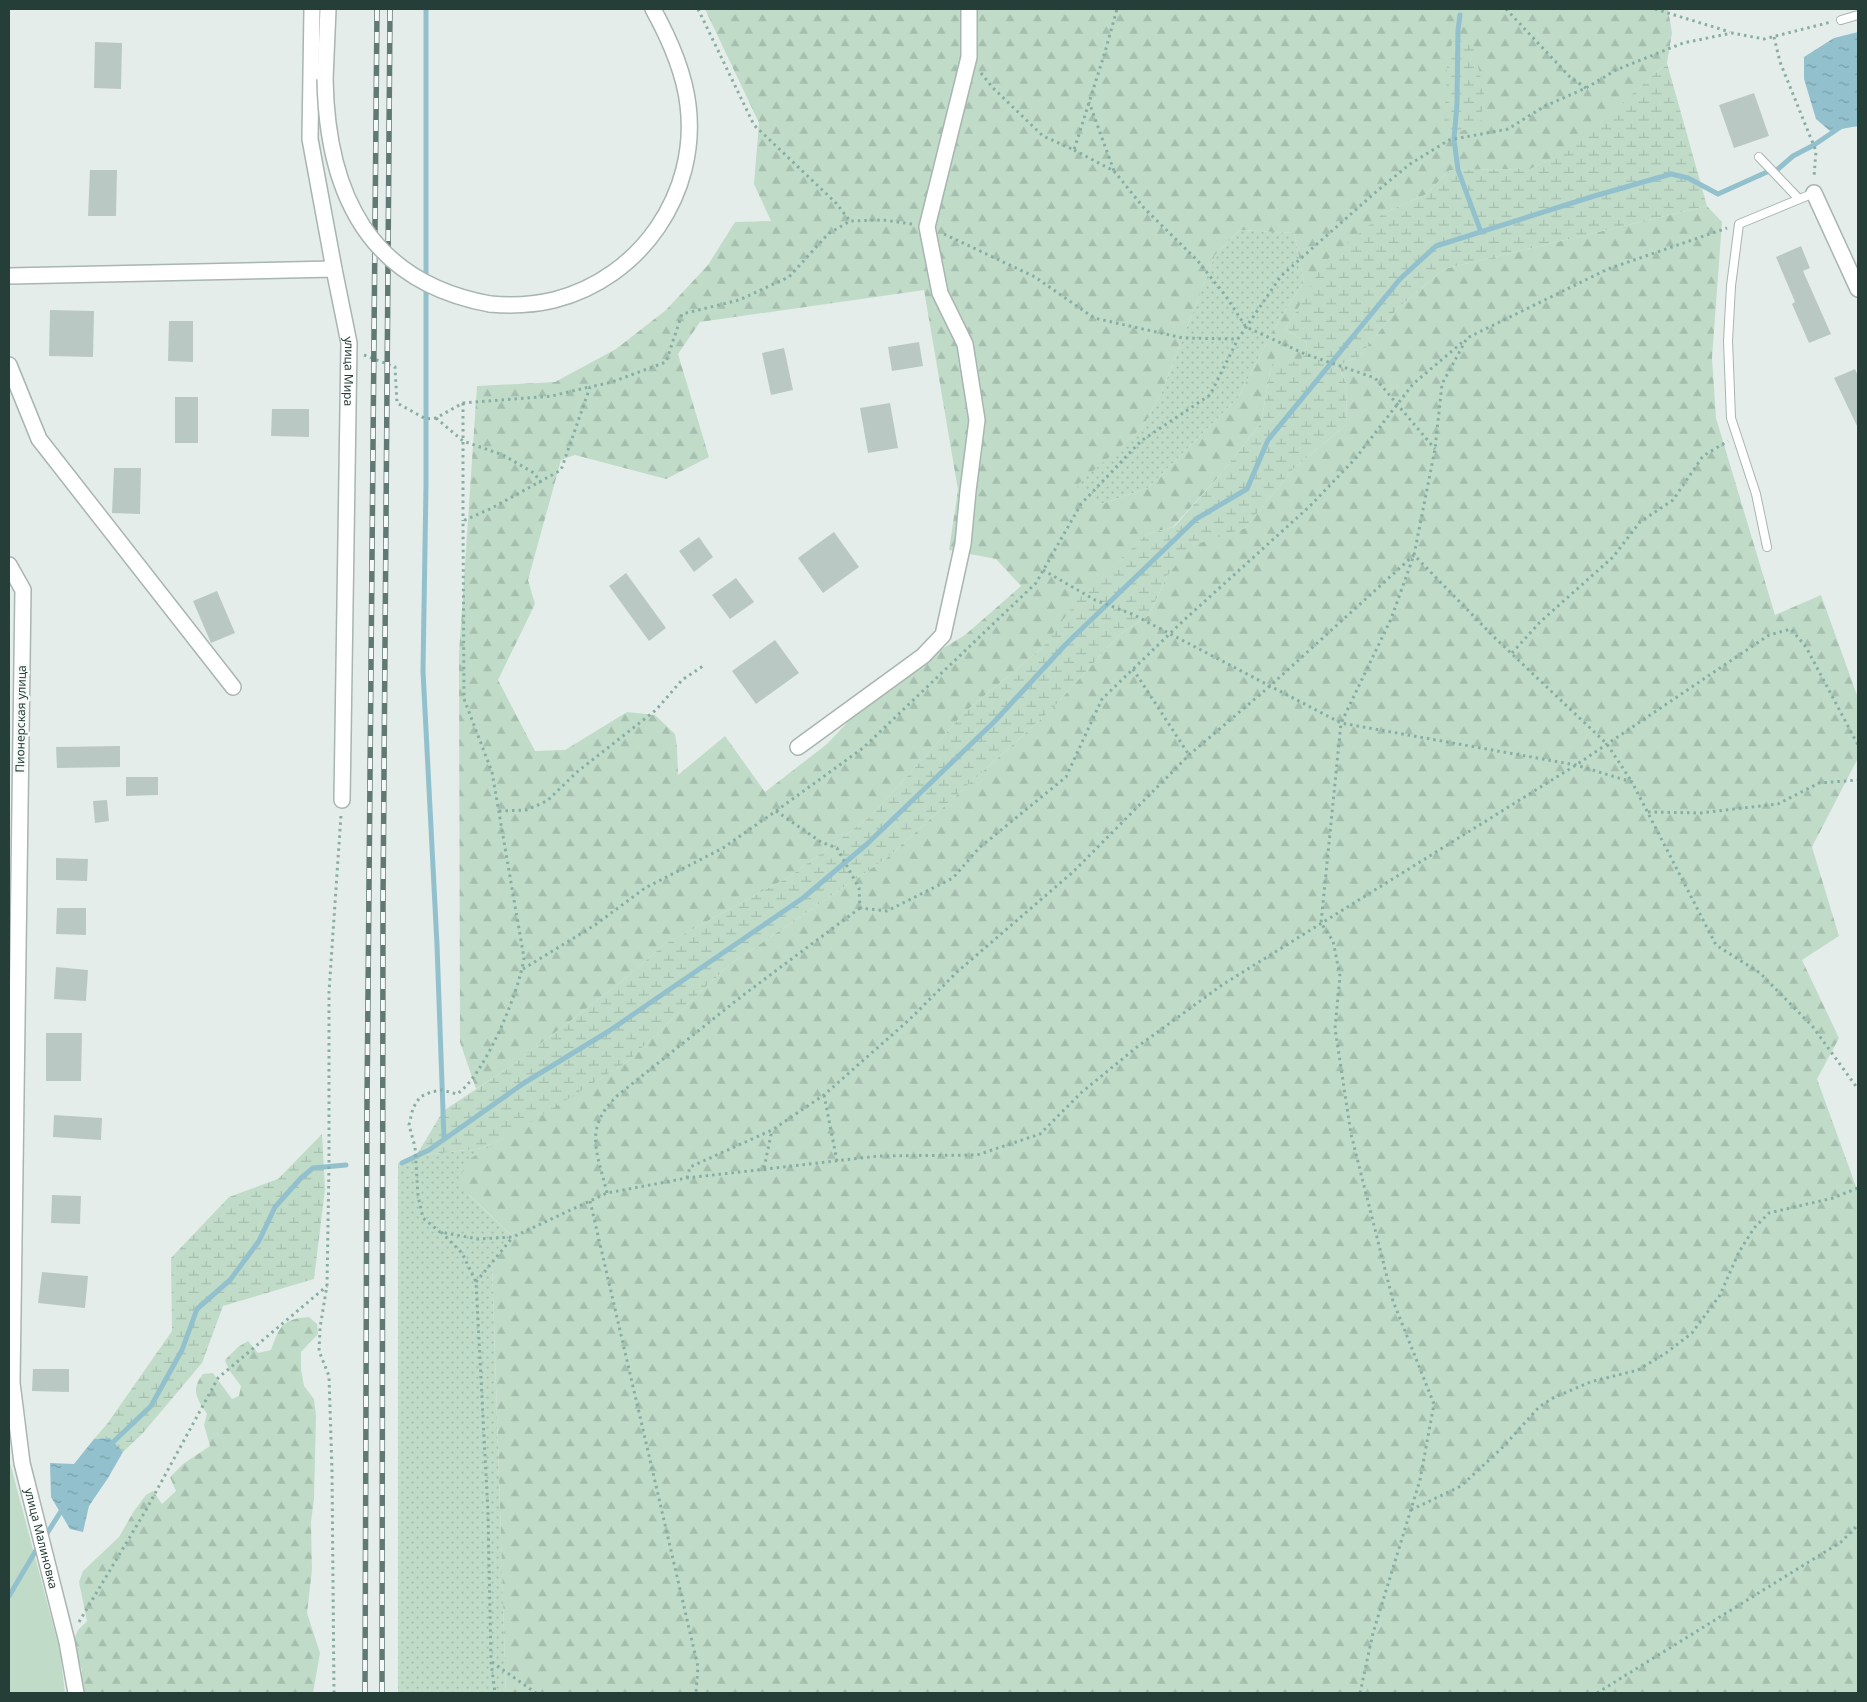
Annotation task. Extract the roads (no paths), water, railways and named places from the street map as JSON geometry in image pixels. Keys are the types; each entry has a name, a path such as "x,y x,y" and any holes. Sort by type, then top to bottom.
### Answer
{"street":[{"name":"улица Мира","path":"312,9 310,138 349,350 342,800"},
{"path":"328,9 325,79 326,110 331,142 338,170 350,204 364,229 378,246 410,274 448,294 490,304 512,306 547,302 575,294 613,274 635,255 658,228 670,209 680,183 688,148 688,105 677,63 653,9"},
{"path":"798,747 923,656 943,635 963,544 977,420 965,344 940,293 927,227 969,57 969,9"},
{"path":"1814,193 1858,288"},
{"path":"9,276 334,269"},
{"path":"9,364 12,381 38,439 233,687"},
{"name":"Пионерская улица","path":"9,565 23,590 10,1384"},
{"name":"улица Малиновка","path":"10,1384 22,1463 67,1642 76,1693"}],"lane":[{"path":"1841,20 1858,15"},
{"path":"1759,157 1799,199"},
{"path":"1767,548 1756,494 1731,418 1728,340 1730,286 1739,224 1814,193"}],"water":[{"path":"1858,32 1858,126 1830,131 1816,119 1804,79 1804,57 1834,38"},
{"path":"110,1438 123,1452 89,1506 83,1532 70,1529 51,1497 50,1463 74,1464 94,1439"}],"waterway":[{"path":"426,9 426,485 423,671 437,945 444,1139"},
{"path":"1460,15 1454,139 1458,170 1481,232"},
{"path":"1778,169 1793,156 1814,145 1842,126"},
{"path":"402,1163 429,1150 524,1083 609,1031 803,898 867,844 994,722 1067,643 1196,519 1247,489 1268,440 1400,279 1436,246 1671,174 1688,178 1718,194 1767,172"},
{"path":"110,1445 151,1406 182,1350 197,1309 230,1280 259,1241 275,1207 301,1178 313,1168 346,1165"},
{"path":"46,1535 63,1508"},
{"path":"9,1596 38,1547"}],"railway":[{"path":"365,1693 367,1106 377,9"},
{"path":"382,1693 383,903 390,9"}]}
